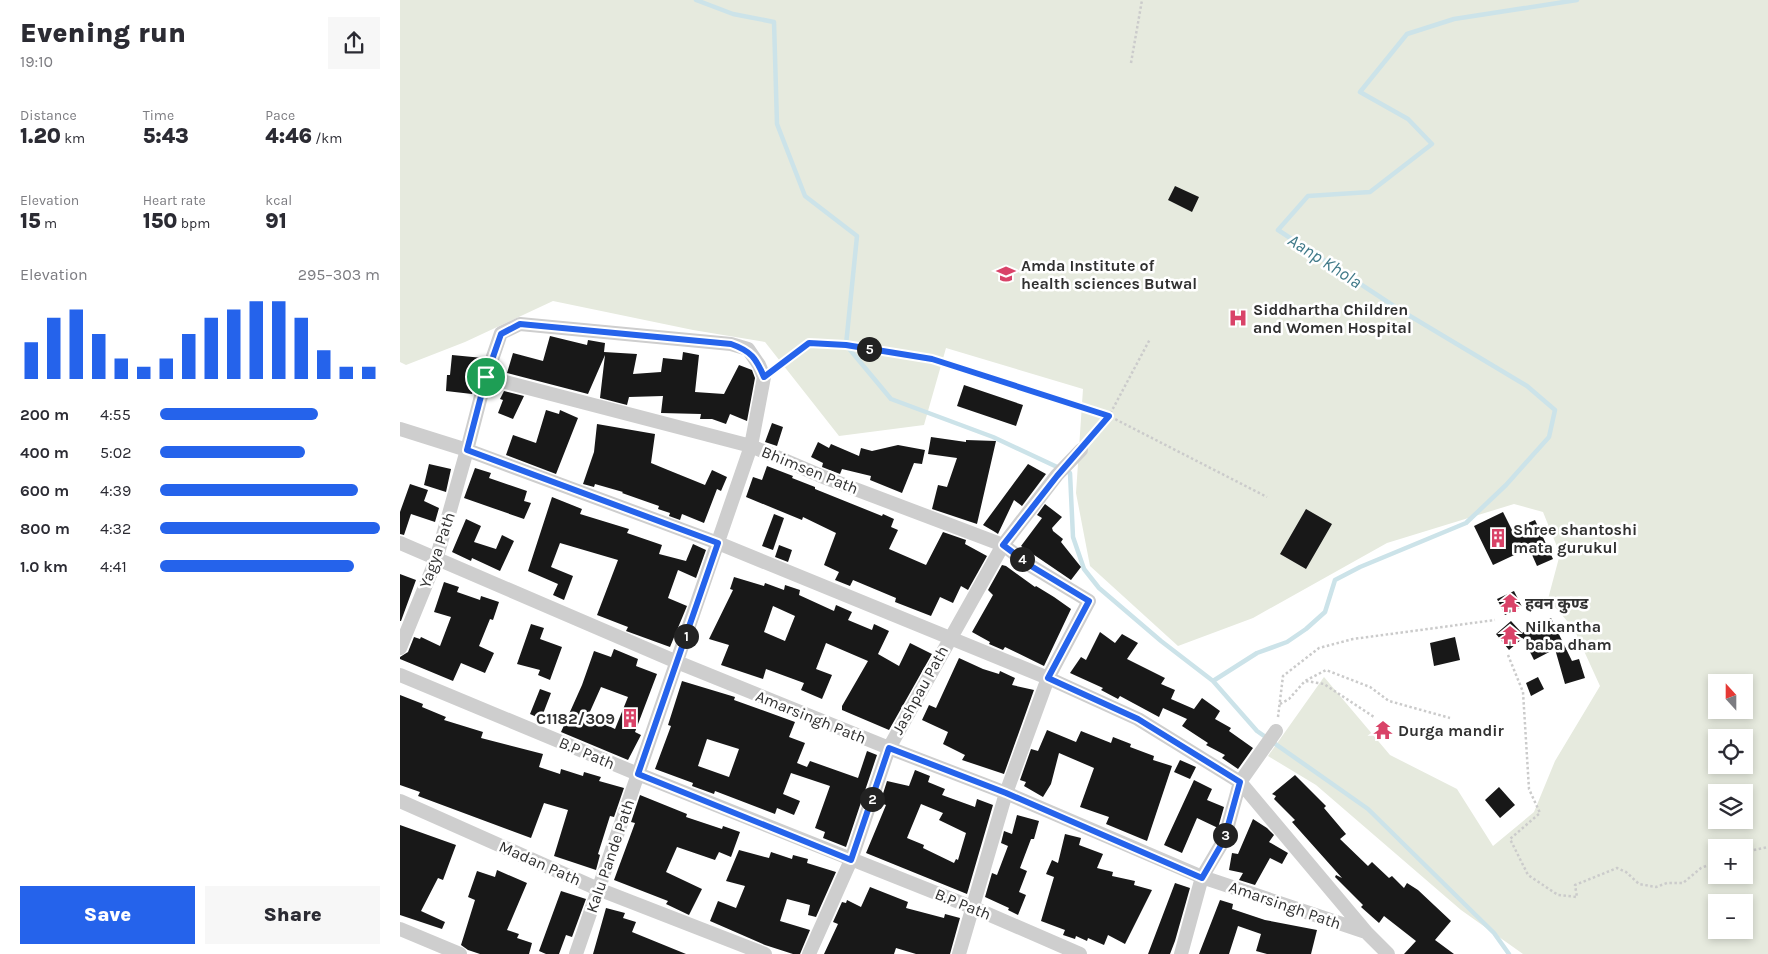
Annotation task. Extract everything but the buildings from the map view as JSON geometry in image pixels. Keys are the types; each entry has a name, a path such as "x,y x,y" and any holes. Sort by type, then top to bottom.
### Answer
{"street":[{"path":"467,450 486,377 501,334 520,324 731,344 748,349 759,365 764,377"},
{"path":"486,377 751,446"},
{"name":"Bhimsen Path","path":"764,377 751,446 826,478 1003,545 1031,566 1089,601 1048,678"},
{"path":"400,429 467,450 718,543 1048,678 1138,719 1240,782 1367,933 1388,954"},
{"name":"Kalu Pande Path","path":"576,954 751,446"},
{"name":"Yagya Path","path":"400,648 436,560 467,450"},
{"name":"Jashpau Path","path":"810,954 851,860 889,748 949,638 1003,545 1057,476 1082,450"},
{"name":"Amarsingh Path","path":"400,543 677,662 1006,793 1202,878 1367,933"},
{"name":"B.P Path","path":"400,675 638,774 974,908 1080,954"},
{"path":"959,954 974,908 1006,793 1048,678"},
{"path":"1181,954 1202,878 1224,840 1240,782 1276,731"},
{"name":"Madan Path","path":"400,801 598,889 765,954"},
{"path":"400,928 460,954"}],"path":[{"path":"1132,63 1142,0"},
{"path":"1082,450 1109,416 1150,339"},
{"path":"764,377 809,343 846,345 932,359 1109,416 1268,497"},
{"path":"1276,731 1283,676 1319,648 1353,639 1495,620"},
{"path":"1508,655 1523,692 1529,789 1540,812 1510,839 1528,875 1558,895 1577,897 1575,885 1617,868 1626,872 1639,884 1656,887 1667,883 1683,883 1701,868 1708,865"},
{"path":"1280,704 1289,699 1305,681 1326,670 1370,687 1389,700 1450,718"},
{"path":"1305,681 1324,684 1374,717"},
{"path":"1753,850 1768,847"}],"shaded area":[{"path":"400,0 1768,0 1768,954 1523,954 1461,910 1316,785 1268,756 1324,677 1390,755 1457,789 1493,846 1534,812 1555,761 1600,686 1574,629 1548,599 1560,554 1543,512 1514,504 1387,543 1253,618 1178,646 1090,566 1076,493 1083,389 946,348 924,425 839,436 765,342 693,330 553,301 465,342 406,365 400,362"}],"waterway":[{"path":"696,0 733,14 774,22 777,124 805,196 857,236 846,345 891,399 993,437 1070,473 1073,537 1084,569 1099,588 1161,641 1213,681 1257,731 1368,809 1494,933 1509,954"},
{"name":"Aanp Khola","path":"1213,681 1257,653 1287,642 1306,629 1325,612 1335,580 1360,567 1466,523 1506,485 1549,437 1555,410 1527,386 1400,310 1278,230 1308,196 1370,192 1432,144 1408,119 1360,92 1407,34 1454,19 1577,0"}],"place":[{"name":"Amda Institute of health sciences Butwal","path":"1006,274"},
{"name":"Siddhartha Children and Women Hospital","path":"1238,318"},
{"name":"Shree shantoshi mata gurukul","path":"1498,538"},
{"name":"हवन कुण्ड","path":"1510,603"},
{"name":"Nilkantha baba dham","path":"1510,635"},
{"name":"C1182/309","path":"630,718"},
{"name":"Durga mandir","path":"1383,730"}],"route":[{"path":"520,324 731,344 748,349 759,365 764,377 809,343 846,345 932,359 1109,416 1082,450 1057,476 1003,545 1031,566 1089,601 1048,678 1138,719 1240,782 1224,840 1202,878 1006,793 889,748 851,860 638,774 718,543 467,450 486,377 501,334 520,324"}]}
